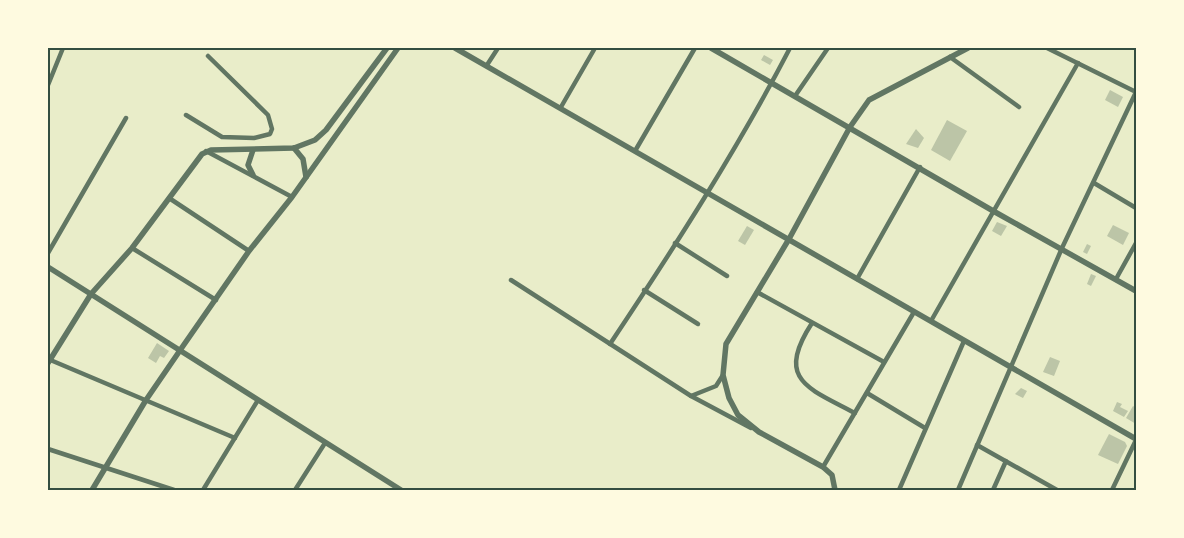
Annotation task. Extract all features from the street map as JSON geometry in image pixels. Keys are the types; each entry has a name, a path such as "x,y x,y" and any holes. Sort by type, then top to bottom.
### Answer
{"street":[{"path":"48,85 49,74 63,48"},
{"path":"206,151 294,148 315,140 326,130 387,48"},
{"path":"92,490 146,400 249,251 292,197 398,48"},
{"path":"455,48 561,107 1136,439 1112,490"},
{"path":"487,66 498,48"},
{"path":"561,107 595,48"},
{"path":"635,151 695,48"},
{"path":"711,48 920,167 994,212 1062,248 1136,291"},
{"path":"610,344 707,191 772,83 790,48"},
{"path":"795,96 828,48"},
{"path":"759,432 738,415 729,398 723,375 726,344 789,239 850,127 873,96 968,48"},
{"path":"958,490 1062,248 1136,92 1047,48"},
{"path":"186,115 219,137 254,138 270,134 272,125 268,115 208,56"},
{"path":"950,57 1019,106"},
{"path":"931,321 1078,63"},
{"path":"48,253 126,118"},
{"path":"253,176 248,165 254,138"},
{"path":"294,148 303,159 306,177"},
{"path":"206,151 292,197"},
{"path":"206,151 132,248 91,294 48,361 235,438"},
{"path":"857,279 920,167"},
{"path":"1094,183 1136,208"},
{"path":"169,198 249,251"},
{"path":"675,243 727,276"},
{"path":"1116,279 1136,243"},
{"path":"132,248 216,300"},
{"path":"48,267 401,490"},
{"path":"511,280 691,396 823,467 832,475 835,490"},
{"path":"644,290 698,324"},
{"path":"756,292 884,362"},
{"path":"823,467 914,312"},
{"path":"812,323 798,348 794,364 800,379 811,390 855,413"},
{"path":"899,490 964,340"},
{"path":"691,396 716,386 723,375"},
{"path":"866,393 925,428"},
{"path":"203,490 258,400"},
{"path":"295,490 325,443"},
{"path":"977,445 1057,490"},
{"path":"48,449 174,490"},
{"path":"993,490 1006,462"}],"building":[{"path":"764,55 773,60 770,65 761,60"},
{"path":"1110,90 1123,97 1118,107 1105,100"},
{"path":"947,120 967,131 950,161 931,150"},
{"path":"916,129 924,138 918,148 906,144"},
{"path":"997,222 1007,226 1001,236 992,231"},
{"path":"1113,225 1129,233 1123,245 1107,236"},
{"path":"747,226 754,230 745,245 738,241"},
{"path":"1087,244 1091,246 1087,254 1083,252"},
{"path":"1091,274 1096,276 1091,286 1087,284"},
{"path":"157,343 169,351 164,358 160,356 156,363 148,358"},
{"path":"1050,357 1060,361 1054,376 1043,372"},
{"path":"1021,388 1027,391 1023,398 1015,394"},
{"path":"1117,402 1122,404 1120,407 1128,411 1124,417 1113,411"},
{"path":"1133,406 1136,408 1136,420 1134,421 1136,424 1126,418"},
{"path":"1109,434 1125,442 1127,446 1118,464 1098,455"}]}
